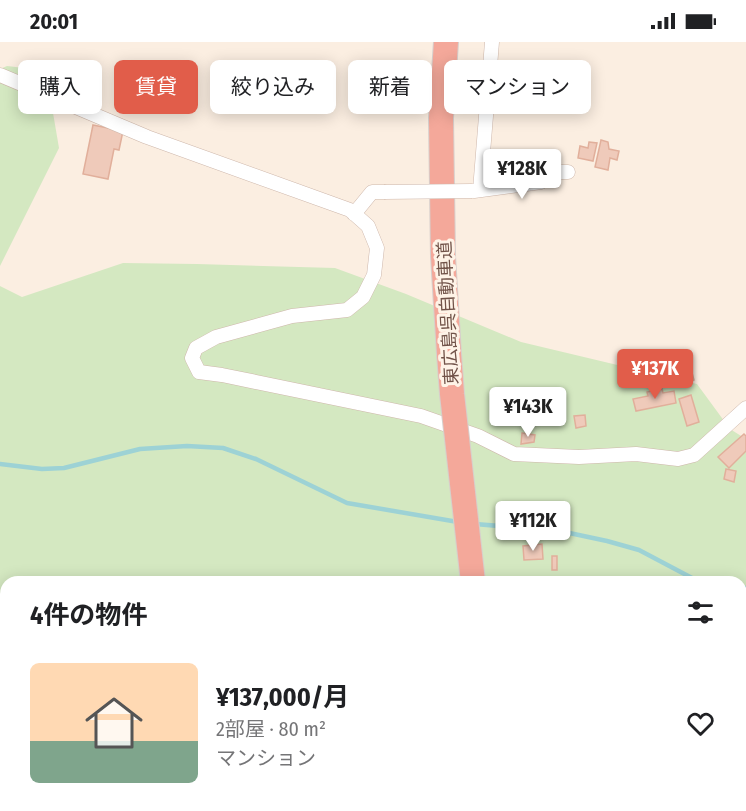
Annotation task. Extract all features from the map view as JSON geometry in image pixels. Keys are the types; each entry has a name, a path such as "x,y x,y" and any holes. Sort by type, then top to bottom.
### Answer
{"highway":[{"name":"東広島呉自動車道","path":"446,42 441,118 443,256 452,394 472,576"}],"street":[{"path":"476,190 492,42"},
{"path":"2,81 147,137 350,210 368,226 377,248 374,275 363,297 346,310 292,316 216,337 196,348 192,358 199,372 421,416 478,436 514,454 579,457 636,454 678,459 694,455 746,408"},
{"path":"354,214 372,192 476,190 541,182 552,172 568,172"}],"green space":[{"path":"7,66 18,67 18,114 53,114 59,148 0,266 0,69"},
{"path":"123,263 335,268 406,294 521,342 697,384 730,429 746,439 746,576 0,576 0,286 22,297"}],"building":[{"path":"93,125 123,131 119,150 114,149 108,179 83,174"},
{"path":"601,140 608,142 609,149 619,151 617,160 610,158 608,170 595,167"},
{"path":"589,142 597,143 593,161 578,158 580,146 588,148"},
{"path":"689,362 694,380 674,386 668,368"},
{"path":"662,389 663,393 674,391 676,403 636,411 633,399 648,396 647,392"},
{"path":"691,395 699,422 687,426 679,399"},
{"path":"585,415 586,426 576,428 574,416"},
{"path":"522,433 535,435 534,442 521,444"},
{"path":"744,434 746,451 729,468 718,457"},
{"path":"726,469 736,471 734,482 724,479"},
{"path":"542,544 543,559 524,560 523,546"},
{"path":"552,556 557,556 557,570 552,570"}],"waterway":[{"path":"0,464 42,469 64,468 140,449 187,446 223,448 256,459 347,503 458,522"},
{"path":"475,524 560,531 607,541 639,550 688,576"}]}
